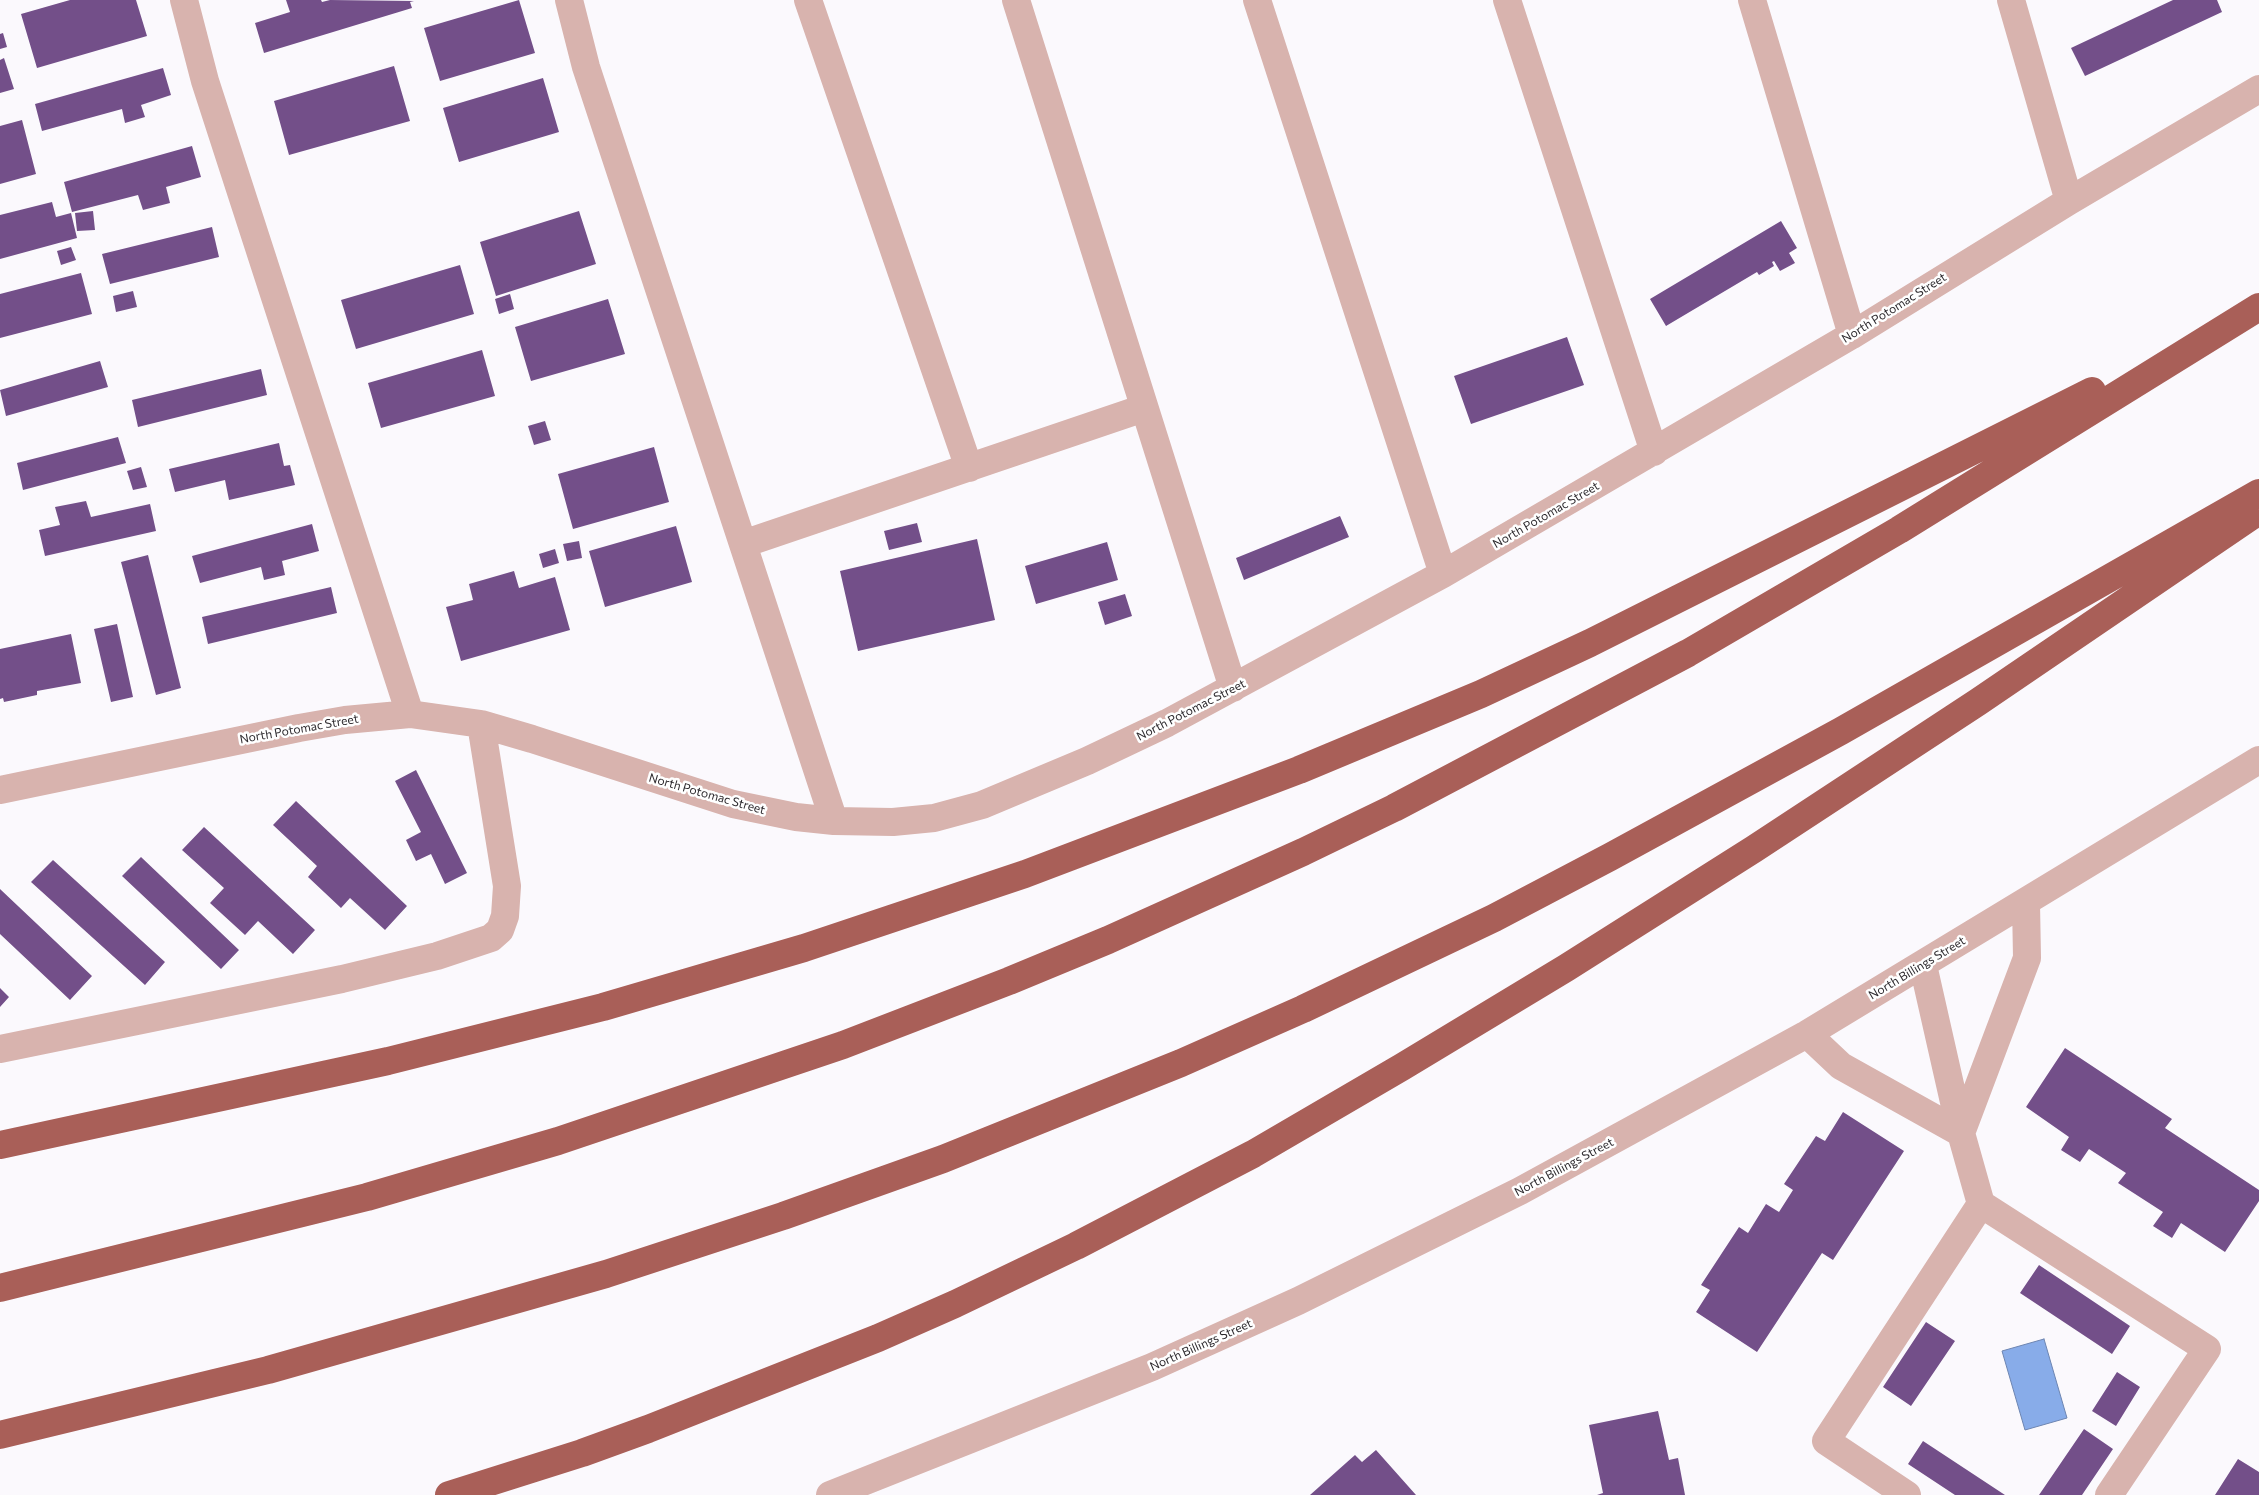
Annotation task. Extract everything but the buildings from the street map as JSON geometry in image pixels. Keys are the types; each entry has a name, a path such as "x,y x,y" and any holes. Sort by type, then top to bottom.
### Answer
{"highway":[{"path":"0,1145 388,1061 618,1003 804,948 942,903 1061,861 1390,733 1590,643 2005,436 2259,302"},
{"path":"0,1288 358,1200 558,1142 834,1048 1000,985 1108,940 1303,852 1394,808 1688,654 1899,530 2259,307"},
{"path":"0,1435 210,1385 369,1343 715,1239 943,1159 1172,1067 1303,1009 1469,930 1610,857 1841,731 2259,493"},
{"path":"449,1495 582,1453 648,1429 878,1338 955,1304 1076,1246 1253,1154 1443,1042 1746,854 1978,702 2259,511"}],"street":[{"path":"184,0 205,81 410,714"},
{"path":"569,0 586,67 834,821"},
{"path":"808,0 969,468"},
{"path":"1016,0 1233,688"},
{"path":"1257,0 1443,574"},
{"path":"1507,0 1654,452"},
{"path":"1752,0 1852,335"},
{"path":"2011,0 2069,201"},
{"name":"North Potomac Street","path":"0,790 299,728 345,720 410,714 481,724 747,808 796,817 873,823 921,819 982,805 1087,761 1233,688 1443,574 1852,335 2069,201 2259,89"},
{"path":"743,544 1144,408"},
{"path":"0,1049 351,977 437,956 491,938 500,930 505,916 507,886 481,724"},
{"name":"North Billings Street","path":"830,1495 1063,1404 1280,1309 1520,1191 1807,1034 2026,904 2259,760"},
{"path":"1961,1133 2027,958 2026,904"},
{"path":"1923,965 1961,1133 1981,1204 2207,1349 2109,1495"},
{"path":"1807,1034 1841,1066 1961,1133"},
{"path":"1907,1495 1826,1441 1981,1204"}],"water":[{"path":"2044,1339 2067,1418 2025,1430 2002,1351"}]}
